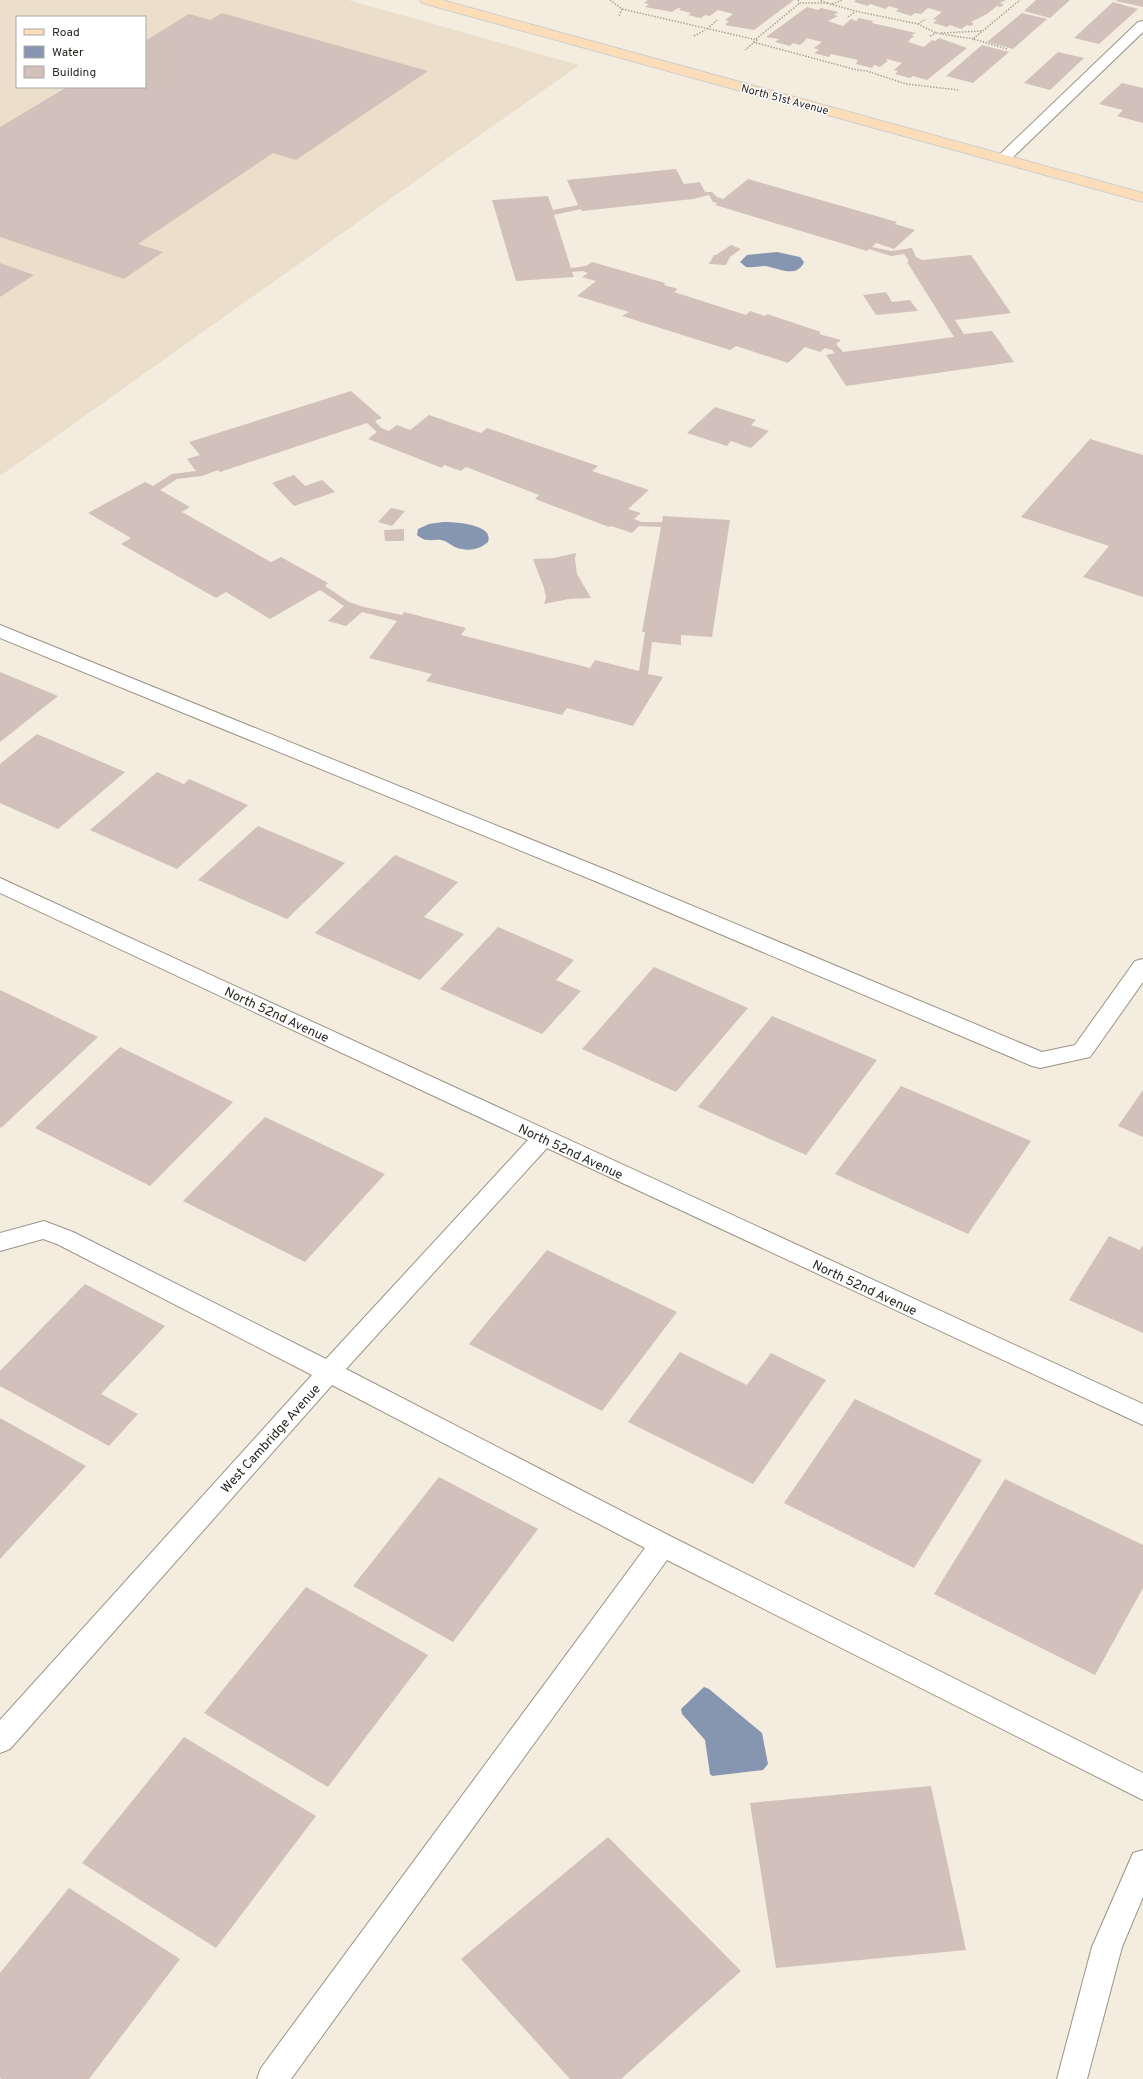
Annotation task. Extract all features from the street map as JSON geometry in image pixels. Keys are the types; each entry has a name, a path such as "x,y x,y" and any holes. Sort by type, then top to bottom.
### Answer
{"main road":[{"name":"North 51st Avenue","path":"427,0 1143,198"}],"street":[{"path":"1004,159 1143,25"},
{"path":"0,631 602,876 1040,1060 1082,1051 1143,966"},
{"name":"North 52nd Avenue","path":"0,885 1143,1415"},
{"name":"West Cambridge Avenue","path":"0,1740 329,1372 543,1138"},
{"path":"0,1242 44,1230 65,1238 329,1372 663,1546 1143,1787"},
{"path":"272,2079 663,1546"},
{"path":"1072,2079 1107,1947 1143,1863"}],"path":[{"path":"819,0 827,4"},
{"path":"831,5 842,0"},
{"path":"973,40 1020,0"},
{"path":"709,78 740,55 757,40 756,38 800,3 827,4 855,12 918,24 936,33 973,40 1007,49"},
{"path":"622,9 706,30 756,38"},
{"path":"848,17 855,12"},
{"path":"706,30 717,20"},
{"path":"918,24 926,20"},
{"path":"930,36 936,33 982,31"},
{"path":"753,42 867,71 906,84 959,90"}],"shaded area":[{"path":"0,0 348,0 579,65 0,476"}],"water":[{"path":"777,252 800,257 804,262 797,270 787,271 765,266 746,267 740,262 747,255"},
{"path":"443,522 472,525 480,528 489,536 488,542 481,547 468,550 459,549 443,541 426,540 417,535 418,529 429,524"},
{"path":"704,1687 709,1689 762,1733 768,1764 763,1770 712,1776 710,1774 705,1740 682,1714 681,1709"}],"building":[{"path":"648,0 794,0 754,30 725,25 729,21 725,20 733,14 718,10 710,16 705,15 701,18 688,15 691,13 679,10 681,8 678,8 672,12 645,7 649,4 644,3"},
{"path":"856,0 1006,0 1000,3 1004,5 1000,7 997,6 987,14 971,22 974,24 970,26 967,25 961,29 950,25 947,27 933,23 937,20 933,19 942,12 928,8 921,14 915,13 911,16 896,11 899,9 889,6 885,9 870,4 868,6 854,2"},
{"path":"1036,0 1070,0 1050,18 1024,11"},
{"path":"1143,0 1143,7 1116,1"},
{"path":"1113,2 1138,9 1099,44 1074,38"},
{"path":"807,7 818,10 821,8 838,12 834,15 838,16 828,21 843,26 851,19 856,21 859,18 873,21 872,23 916,33 911,35 914,36 908,42 924,47 932,40 935,41 939,38 967,48 927,80 913,76 910,78 895,74 898,71 894,70 902,63 887,59 886,60 888,61 880,67 874,65 872,68 856,64 858,60 831,54 829,57 814,53 819,50 814,48 822,42 806,38 805,39 807,39 800,45 793,43 790,46 775,42 779,39 766,37"},
{"path":"222,13 428,71 296,160 273,153 138,244 163,252 124,279 0,237 0,127 65,88 146,88 146,40 189,14 210,20"},
{"path":"1022,13 1047,19 1013,49 987,42"},
{"path":"982,45 1009,52 973,83 946,76"},
{"path":"1058,52 1084,58 1050,90 1024,83"},
{"path":"1122,83 1143,88 1143,123 1117,116 1123,110 1099,104"},
{"path":"676,169 684,184 700,182 705,192 712,192 717,197 723,199 748,179 897,222 895,224 915,230 894,249 876,243 872,247 891,251 912,248 916,257 922,260 971,255 1011,313 955,320 964,334 992,331 1014,362 846,386 826,355 835,353 832,350 825,348 820,352 805,347 788,363 736,346 730,350 622,316 629,312 577,296 596,281 582,277 588,273 583,271 572,272 574,277 516,281 492,200 548,196 553,210 578,205 567,180","holes":["709,195 713,202 718,203 715,205 867,251 869,249 891,256 904,254 909,261 907,262 954,337 843,352 836,344 841,340 819,334 821,332 767,314 765,316 750,311 746,315 674,292 678,289 664,285 665,283 592,262 586,266 571,268 554,215 581,209 582,211 693,199"]},
{"path":"731,245 741,249 730,257 726,265 709,264 714,255"},
{"path":"0,263 34,275 0,297"},
{"path":"886,292 892,302 910,300 918,311 876,315 863,295"},
{"path":"351,391 382,418 375,421 381,428 389,431 397,425 410,430 429,415 481,433 487,428 598,466 592,471 649,490 628,509 641,513 634,519 641,522 662,522 663,516 730,520 712,637 681,635 681,645 652,642 648,674 663,677 633,726 567,708 562,715 426,681 432,674 369,658 397,621 362,612 346,626 328,621 344,606 320,590 270,619 226,592 216,598 121,544 131,538 88,513 145,482 153,486 172,474 196,471 187,459 200,455 189,442","holes":["367,423 377,432 368,439 442,468 444,465 461,471 466,467 539,495 535,499 609,527 611,526 632,533 639,526 661,527 642,632 645,632 639,671 595,660 590,668 461,635 466,628 404,612 402,615 364,607 349,602 325,586 328,583 281,557 271,562 182,512 190,507 160,490 177,479 202,476 218,470 220,472"]},
{"path":"715,407 756,420 751,425 769,431 751,448 731,441 727,446 687,433"},
{"path":"1090,439 1143,455 1143,597 1083,577 1109,546 1021,517"},
{"path":"294,475 305,486 322,480 335,492 294,506 272,483"},
{"path":"391,508 405,511 392,526 378,522"},
{"path":"404,529 404,541 385,541 384,530"},
{"path":"576,553 575,559 577,574 591,598 569,599 544,604 546,598 544,588 533,559 554,558"},
{"path":"0,672 58,696 0,742"},
{"path":"37,734 125,772 58,829 0,803 0,764"},
{"path":"157,772 184,784 189,779 248,805 177,869 90,830"},
{"path":"258,826 345,863 287,919 198,880"},
{"path":"395,855 458,882 424,917 464,934 420,980 315,933"},
{"path":"498,927 574,960 556,980 581,991 542,1034 440,989"},
{"path":"654,967 748,1008 676,1092 582,1049"},
{"path":"0,990 98,1037 1,1128 0,1127"},
{"path":"772,1016 877,1060 806,1155 698,1107"},
{"path":"120,1047 233,1102 150,1186 35,1128"},
{"path":"901,1086 1031,1141 968,1234 835,1174"},
{"path":"1143,1090 1143,1137 1118,1126"},
{"path":"265,1117 385,1174 305,1262 183,1201"},
{"path":"1109,1236 1140,1250 1143,1245 1143,1333 1069,1300"},
{"path":"547,1250 677,1312 602,1411 469,1344"},
{"path":"85,1284 165,1326 101,1394 138,1414 109,1446 0,1386 0,1371"},
{"path":"680,1352 747,1385 771,1353 826,1380 753,1484 628,1422"},
{"path":"855,1399 982,1460 914,1568 784,1503"},
{"path":"0,1418 86,1466 0,1559"},
{"path":"439,1477 538,1529 453,1642 353,1586"},
{"path":"1005,1479 1143,1545 1143,1588 1095,1675 934,1594"},
{"path":"306,1587 428,1655 328,1787 204,1713"},
{"path":"184,1737 316,1816 216,1948 82,1863"},
{"path":"931,1786 966,1950 776,1968 750,1803"},
{"path":"608,1837 741,1971 621,2079 570,2079 461,1959"},
{"path":"69,1888 180,1959 89,2079 2,2079 0,2078 0,1973"}]}
